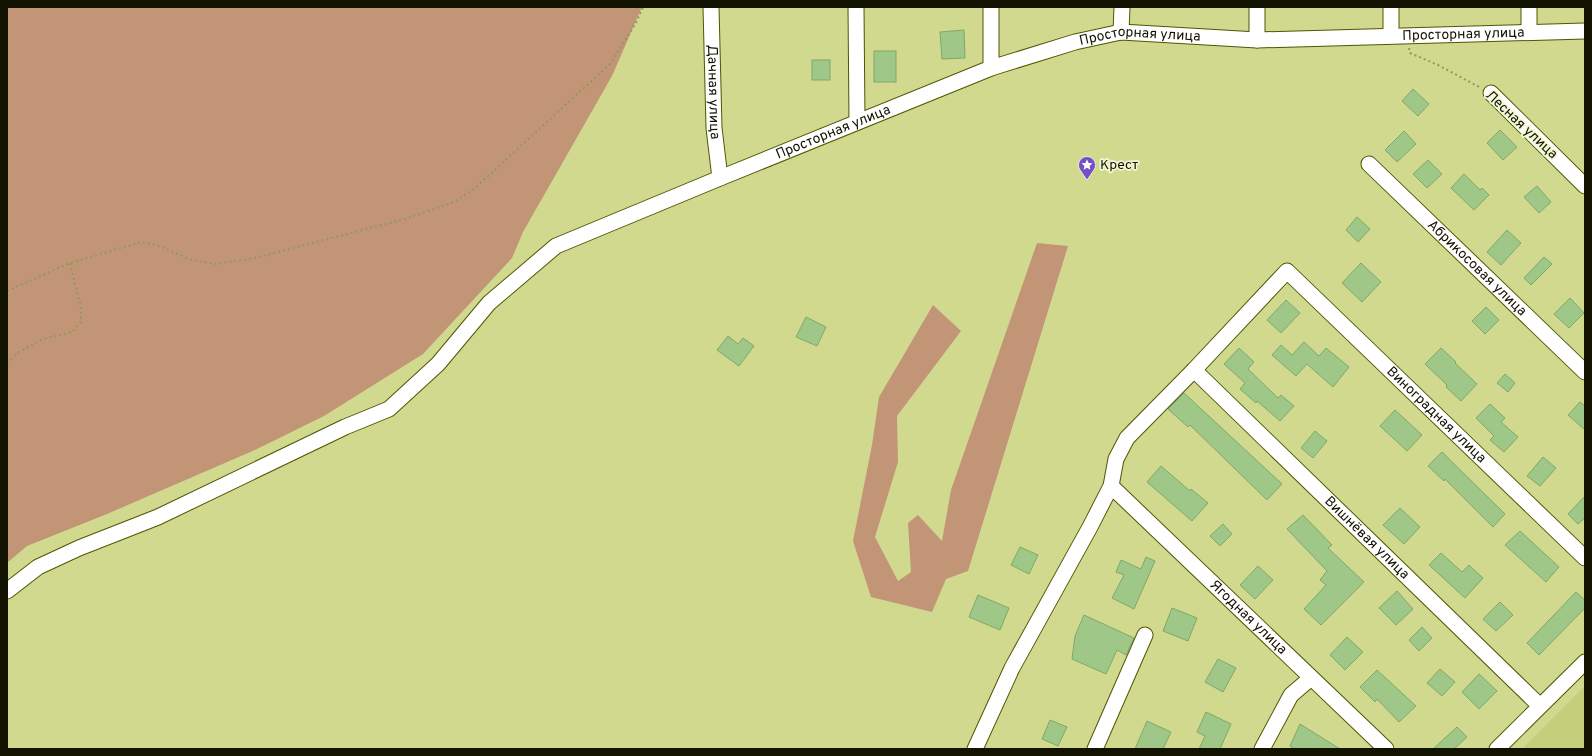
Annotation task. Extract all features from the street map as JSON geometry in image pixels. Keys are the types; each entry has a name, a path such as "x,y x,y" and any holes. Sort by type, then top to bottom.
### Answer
{"street":[{"name":"Дачная улица","path":"711,7 714,128 720,178"},
{"path":"856,7 857,122"},
{"path":"991,7 991,68"},
{"path":"1121,32 1122,7"},
{"path":"1257,7 1257,40"},
{"path":"1391,7 1391,36"},
{"path":"1529,7 1529,31"},
{"name":"Просторная улица","path":"7,591 38,567 79,548 158,517 345,427 389,409 438,364 489,303 556,246 991,68 1075,42 1121,32 1257,40 1529,31 1585,31"},
{"name":"Лесная улица","path":"1490,93 1585,186"},
{"name":"Абрикосовая улица","path":"1369,164 1585,372"},
{"name":"Виноградная улица","path":"1194,370 1287,271 1585,558"},
{"path":"975,749 1012,668 1090,527 1110,486 1116,459 1126,438 1194,370"},
{"name":"Вишнёвая улица","path":"1194,370 1540,706"},
{"name":"Ягодная улица","path":"1110,486 1386,749"},
{"path":"1095,749 1144,635"},
{"path":"1497,749 1540,706 1580,676 1585,662"},
{"path":"1262,749 1292,695 1311,678"}],"path":[{"path":"7,291 70,263 141,242 159,246 192,260 215,264 255,258 405,219 454,202 474,189 610,64 636,23 643,7"},
{"name":"Лесная улица","path":"1391,36 1406,42 1410,53 1438,65 1490,93"},
{"path":"7,363 18,352 43,340 72,332 81,322 81,308 70,263"}],"shaded area":[{"path":"7,7 642,7 612,76 523,232 512,258 423,354 324,416 257,449 107,514 27,546 7,563"},
{"path":"1037,243 1068,246 968,571 946,579 932,612 871,597 853,541 872,445 879,397 933,305 961,331 897,416 898,462 875,537 898,581 911,572 908,523 918,515 942,541 951,490"},
{"path":"1585,686 1585,749 1522,749"}],"building":[{"path":"964,30 965,58 942,59 940,32"},
{"path":"874,51 896,51 896,82 874,82"},
{"path":"812,60 830,60 830,80 812,80"},
{"path":"1413,89 1429,104 1418,116 1402,101"},
{"path":"1500,130 1517,147 1503,160 1487,143"},
{"path":"1404,131 1416,144 1397,162 1385,150"},
{"path":"1428,160 1442,174 1427,188 1413,174"},
{"path":"1464,174 1480,190 1482,188 1489,195 1474,210 1451,188"},
{"path":"1537,186 1551,202 1539,213 1524,197"},
{"path":"1357,217 1370,229 1358,242 1346,230"},
{"path":"1507,230 1521,243 1501,265 1487,252"},
{"path":"1544,257 1552,264 1531,285 1524,278"},
{"path":"1361,263 1381,282 1362,302 1342,283"},
{"path":"1570,298 1584,313 1569,328 1554,314"},
{"path":"1286,300 1300,313 1281,333 1267,320"},
{"path":"1486,307 1499,320 1485,334 1472,321"},
{"path":"806,317 826,327 817,346 796,337"},
{"path":"728,336 738,344 743,338 754,346 739,366 717,350"},
{"path":"1304,342 1319,356 1326,348 1349,367 1333,387 1307,364 1296,376 1272,355 1281,345 1292,355"},
{"path":"1239,348 1254,362 1248,369 1278,398 1281,395 1294,406 1280,421 1257,401 1256,403 1240,389 1245,383 1224,364"},
{"path":"1441,348 1477,384 1461,401 1425,364"},
{"path":"1505,374 1515,383 1508,392 1497,383"},
{"path":"1184,393 1282,484 1267,500 1190,425 1188,427 1168,409"},
{"path":"1580,402 1585,406 1585,430 1568,415"},
{"path":"1490,404 1505,418 1501,422 1518,437 1504,452 1490,440 1494,436 1476,418"},
{"path":"1395,410 1422,435 1407,451 1380,426"},
{"path":"1315,431 1327,441 1313,458 1301,448"},
{"path":"1442,452 1505,514 1493,527 1445,479 1444,481 1428,466"},
{"path":"1543,457 1556,468 1540,486 1527,476"},
{"path":"1161,466 1190,491 1191,489 1208,503 1192,521 1147,482"},
{"path":"1585,496 1585,518 1578,524 1568,514"},
{"path":"1400,508 1420,527 1404,544 1383,525"},
{"path":"1303,515 1332,545 1328,548 1364,582 1321,625 1304,609 1326,585 1320,580 1327,571 1287,529"},
{"path":"1223,524 1232,534 1220,546 1210,536"},
{"path":"1520,531 1559,567 1546,582 1505,545"},
{"path":"1020,547 1038,555 1029,574 1011,565"},
{"path":"1441,553 1462,572 1469,565 1483,578 1465,598 1429,565"},
{"path":"1146,557 1155,561 1134,609 1112,598 1124,575 1116,572 1121,560 1141,569"},
{"path":"1258,566 1273,580 1255,599 1240,585"},
{"path":"1397,591 1413,609 1396,625 1379,608"},
{"path":"1576,592 1585,600 1585,608 1539,655 1527,643"},
{"path":"978,595 1009,608 1000,630 969,617"},
{"path":"1500,602 1513,615 1496,631 1483,619"},
{"path":"1172,608 1197,618 1188,641 1163,631"},
{"path":"1084,615 1134,638 1126,655 1117,650 1106,674 1072,659 1075,636"},
{"path":"1422,627 1432,638 1419,651 1409,640"},
{"path":"1347,637 1363,652 1345,670 1330,655"},
{"path":"1218,659 1236,668 1223,692 1205,682"},
{"path":"1440,669 1455,682 1442,696 1427,683"},
{"path":"1377,670 1416,706 1399,722 1377,699 1375,702 1360,687"},
{"path":"1479,674 1497,691 1479,709 1462,692"},
{"path":"1206,712 1231,724 1220,749 1199,749 1205,736 1197,732"},
{"path":"1050,720 1067,727 1058,746 1042,739"},
{"path":"1147,721 1171,732 1163,749 1135,749"},
{"path":"1300,724 1340,749 1294,749 1290,746"},
{"path":"1457,727 1467,737 1454,749 1433,749"}],"place":[{"name":"Крест","path":"1087,180"}]}
